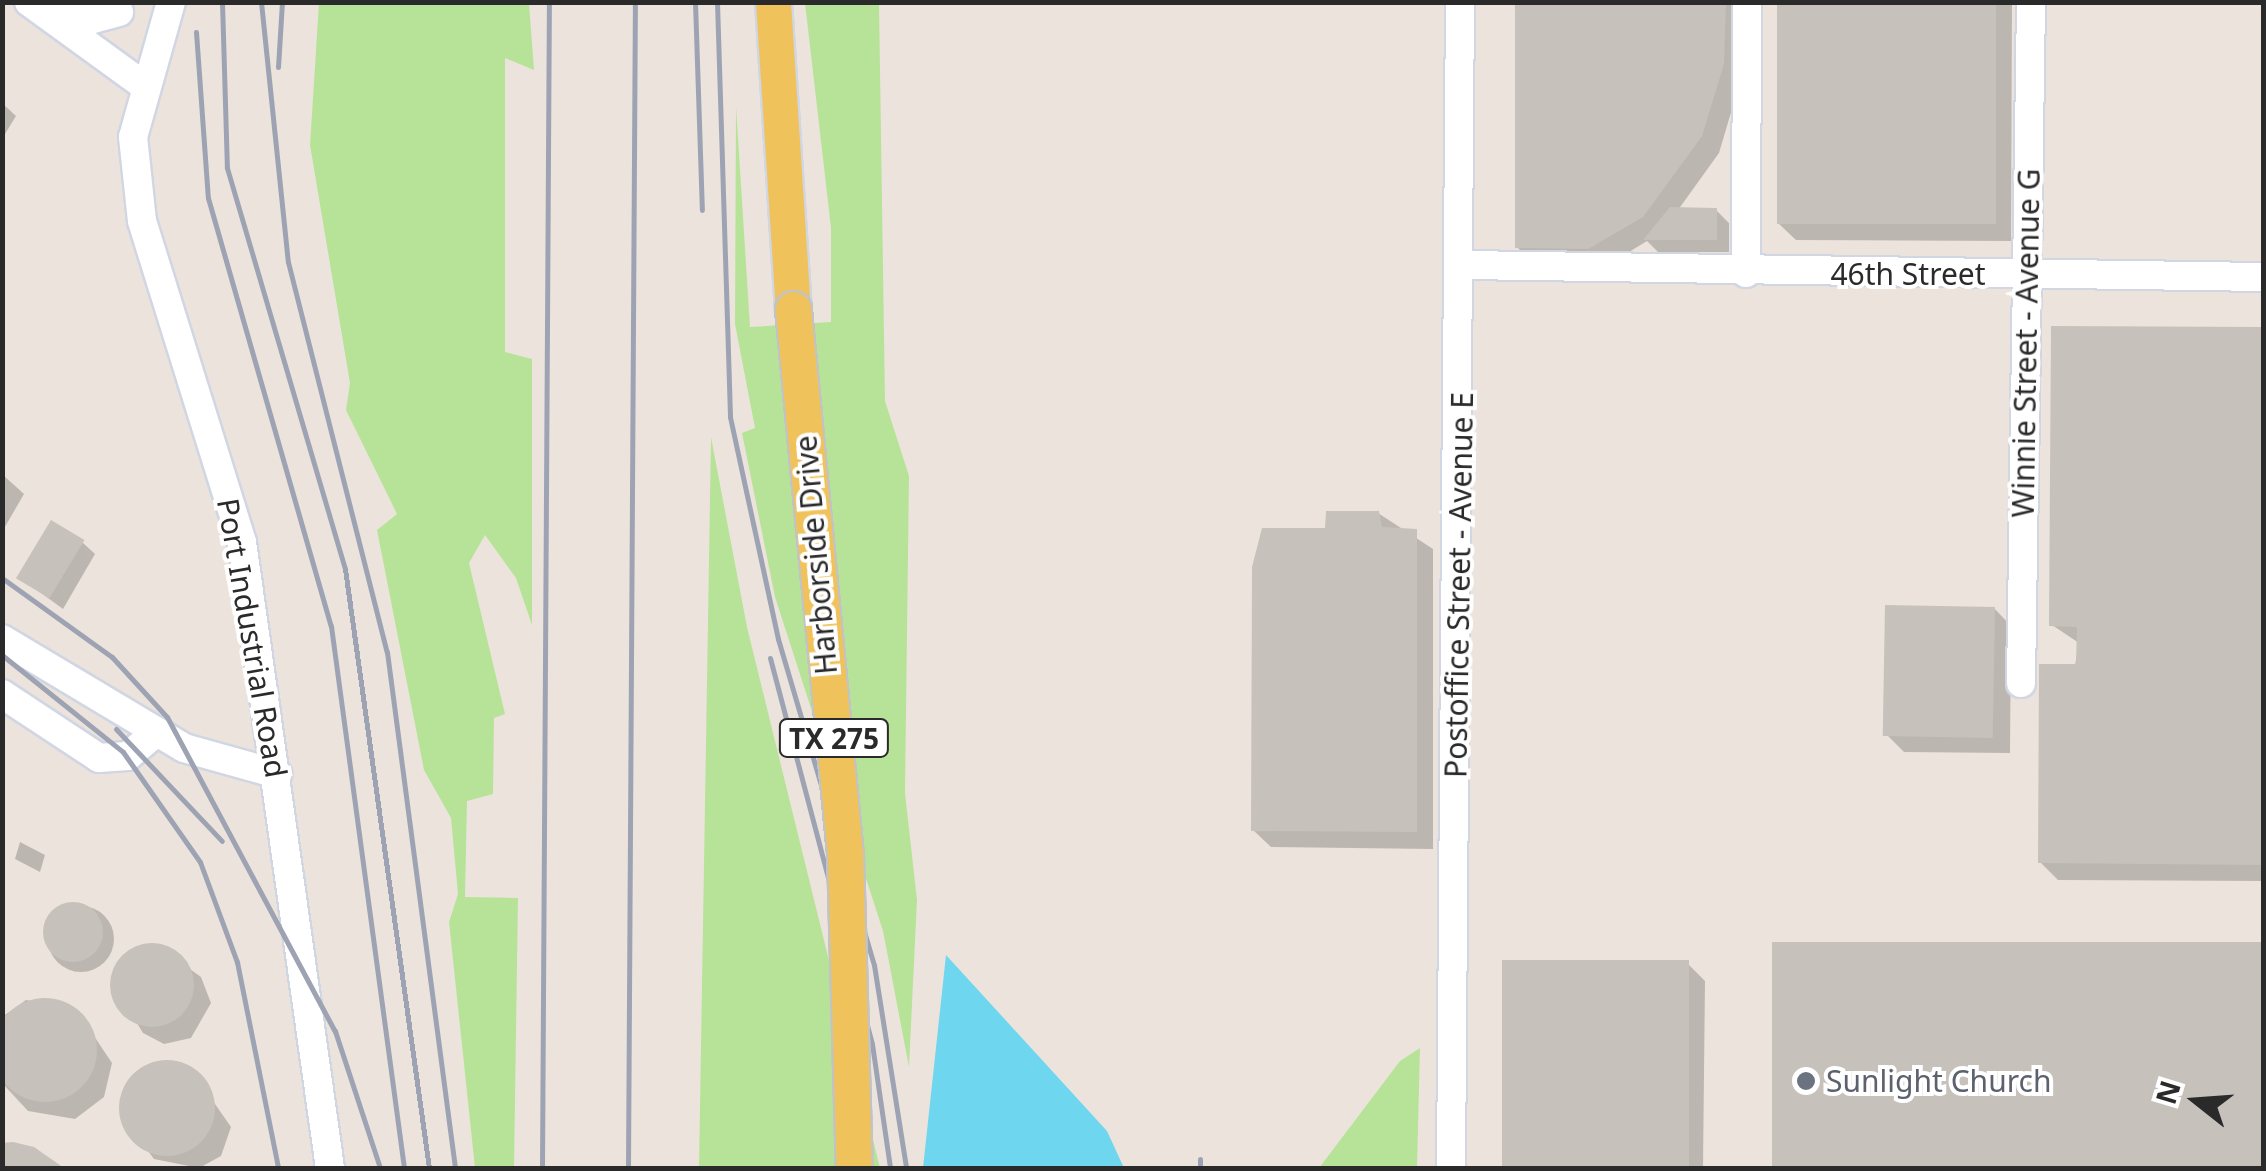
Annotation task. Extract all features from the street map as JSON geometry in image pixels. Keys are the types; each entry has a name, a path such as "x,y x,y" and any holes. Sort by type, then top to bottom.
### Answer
{"main road":[{"name":"Harborside Drive","path":"772,2 793,309 845,854 854,1168"}],"street":[{"path":"29,2 142,84"},
{"path":"56,2 93,19 115,7 157,32"},
{"name":"Port Industrial Road","path":"170,2 142,84 133,137 142,221 242,542 330,1168"},
{"name":"Postoffice Street - Avenue E","path":"1451,1168 1464,265 1460,2"},
{"path":"1746,2 1746,273"},
{"name":"Winnie Street - Avenue G","path":"2021,682 2031,2"},
{"name":"46th Street","path":"1464,265 1746,273 2264,277"},
{"path":"2,640 157,732 277,774"},
{"path":"2,694 99,758 128,756 157,732"}],"green space":[{"path":"319,3 529,3 534,70 505,58 505,352 532,359 532,625 516,578 485,535 469,563 505,714 494,718 493,794 467,801 465,897 518,898 514,1168 475,1168 449,922 458,894 451,818 424,770 377,530 397,514 346,410 350,383 310,145"},
{"path":"805,3 879,3 885,401 909,476 905,793 917,900 909,1067 883,931 775,597 742,433 755,428 735,324 736,106 750,327 831,322 831,228"},
{"path":"711,437 747,627 880,1168 699,1168"},
{"path":"1420,1048 1417,1168 1319,1168 1400,1061"}],"water":[{"path":"946,955 1107,1131 1124,1168 923,1168"}],"building":[{"path":"1515,2 1726,2 1724,64 1702,136 1643,217 1588,249 1515,248"},
{"path":"1777,2 1996,2 1996,224 1777,224"},
{"path":"1670,207 1717,208 1717,240 1643,240"},
{"path":"2051,326 2264,327 2264,865 2038,863 2039,664 2076,664 2077,627 2049,626"},
{"path":"1326,511 1379,511 1382,527 1417,529 1417,832 1251,831 1252,567 1262,528 1325,528"},
{"path":"51,520 84,540 49,598 16,578"},
{"path":"1885,605 1995,607 1993,738 1883,736"},
{"path":"73,902 95,910 103,932 95,954 73,962 51,954 43,932 51,910"},
{"path":"1772,942 2264,942 2264,1168 1772,1168"},
{"path":"152,943 168,946 182,955 191,969 191,1001 182,1015 168,1024 152,1027 136,1024 122,1015 113,1001 110,985 113,969 122,955 136,946"},
{"path":"1502,960 1689,960 1689,1168 1502,1168"},
{"path":"45,998 65,1002 82,1013 93,1030 97,1050 93,1070 82,1087 65,1098 45,1102 25,1098 8,1087 -3,1070 -7,1050 -3,1030 8,1013 25,1002"},
{"path":"167,1060 185,1064 201,1074 211,1090 215,1108 211,1126 201,1142 185,1152 167,1156 149,1152 133,1142 123,1126 119,1108 123,1090 133,1074 149,1064"},
{"path":"2,1143 34,1147 64,1168 2,1168"}],"railway":[{"path":"222,2 227,168 345,569 429,1168"},
{"path":"261,2 288,262 387,652 455,1168"},
{"path":"278,67 282,2"},
{"path":"542,1168 549,2"},
{"path":"628,1168 635,2"},
{"path":"695,2 702,210"},
{"path":"717,2 730,417 778,639 874,965 906,1168"},
{"path":"196,32 208,198 331,626 404,1168"},
{"path":"2,578 112,657 167,717 335,1031 380,1168"},
{"path":"2,655 123,752 200,862 237,962 278,1168"},
{"path":"770,658 872,1044 890,1168"},
{"path":"116,729 222,841"},
{"path":"1200,1159 1200,1168"}],"place":[{"name":"Sunlight Church","path":"1806,1081"}]}
